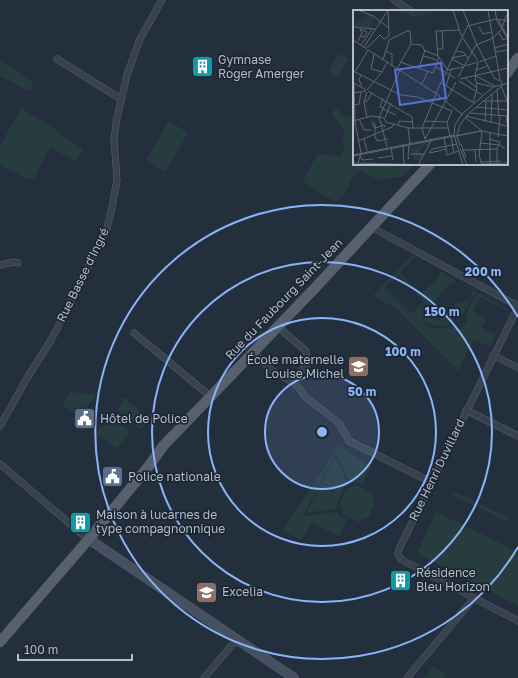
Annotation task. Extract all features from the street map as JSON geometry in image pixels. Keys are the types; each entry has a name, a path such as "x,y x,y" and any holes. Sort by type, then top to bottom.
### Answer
{"main road":[{"path":"508,72 518,59"},
{"name":"Rue du Faubourg Saint-Jean","path":"89,536 130,479 142,465 158,452 429,165"},
{"name":"Rue du Faubourg Saint-Jean","path":"0,642 39,596 49,579 89,536 148,468 158,452"},
{"path":"89,536 294,678"}],"street":[{"name":"Rue Basse d'Ingré","path":"0,426 30,373 51,340 86,273 97,247 106,232 117,180 114,144 120,99 140,39 162,0"},
{"path":"394,0 409,10"},
{"path":"58,58 120,99"},
{"path":"372,227 518,306"},
{"path":"0,265 14,262 18,263"},
{"name":"Rue Henri Duvillard","path":"474,598 402,560 398,555 399,549 431,482 518,306"},
{"path":"278,325 306,351 308,363 292,382"},
{"path":"134,333 210,396"},
{"path":"252,352 275,372 301,389 304,396 339,423 349,441 431,482"},
{"path":"493,355 518,368"},
{"path":"466,410 518,436"},
{"path":"0,464 89,536"},
{"path":"407,678 474,598 518,621"},
{"path":"204,678 237,639"}],"green space":[{"path":"338,54 348,58 348,60 338,77 336,77 329,71"},
{"path":"0,60 32,81 31,92 0,76"},
{"path":"21,108 58,131 58,133 83,150 76,162 50,147 34,179 31,178 30,180 0,165 0,146"},
{"path":"335,109 339,110 343,116 349,117 353,115 353,165 413,165 406,174 398,178 386,179 382,181 360,171 352,178 344,195 335,201 326,197 303,181 317,155 340,156 345,149 343,138 345,131 332,115"},
{"path":"169,121 188,133 165,172 146,160"},
{"path":"412,255 415,257 400,273 409,282 407,284 398,275 385,288 411,314 424,301 415,292 417,290 422,294 441,275 437,270 456,280 455,284 452,282 427,309 438,320 457,302 462,304 464,301 468,302 472,294 470,293 472,290 477,292 463,314 455,316 452,323 441,327 424,322 423,323 428,328 441,329 452,326 460,329 467,323 468,310 478,293 509,310 508,311 481,297 473,311 486,318 482,328 496,335 490,347 474,339 458,371 397,309 373,296"},
{"path":"70,392 96,395 80,417 62,405"},
{"path":"119,397 125,398 149,419 141,429 116,410 123,401"},
{"path":"110,415 130,432 117,448 95,434 100,427 104,427 106,425 105,420"},
{"path":"339,445 371,467 362,485 355,482 351,484 336,453 303,516 338,512 339,516 347,519 339,536 311,523 302,540 282,531"},
{"path":"335,458 349,486 344,487 337,504 338,508 306,513"},
{"path":"357,485 372,493 375,503 368,518 364,518 359,522 343,514 340,504 346,490"},
{"path":"454,492 477,502 475,506 452,495"},
{"path":"480,504 509,518 507,522 478,507"},
{"path":"436,512 518,552 518,606 417,553"},
{"path":"434,666 446,676 444,678 424,678"}],"place":[{"name":"Gymnase Roger Amerger","path":"203,67"},
{"name":"École maternelle Louise Michel","path":"359,367"},
{"name":"Hôtel de Police","path":"85,419"},
{"name":"Police nationale","path":"113,477"},
{"name":"Maison à lucarnes de type compagnonnique","path":"81,522"},
{"name":"Résidence Bleu Horizon","path":"401,580"},
{"name":"Excelia","path":"206,592"}]}
